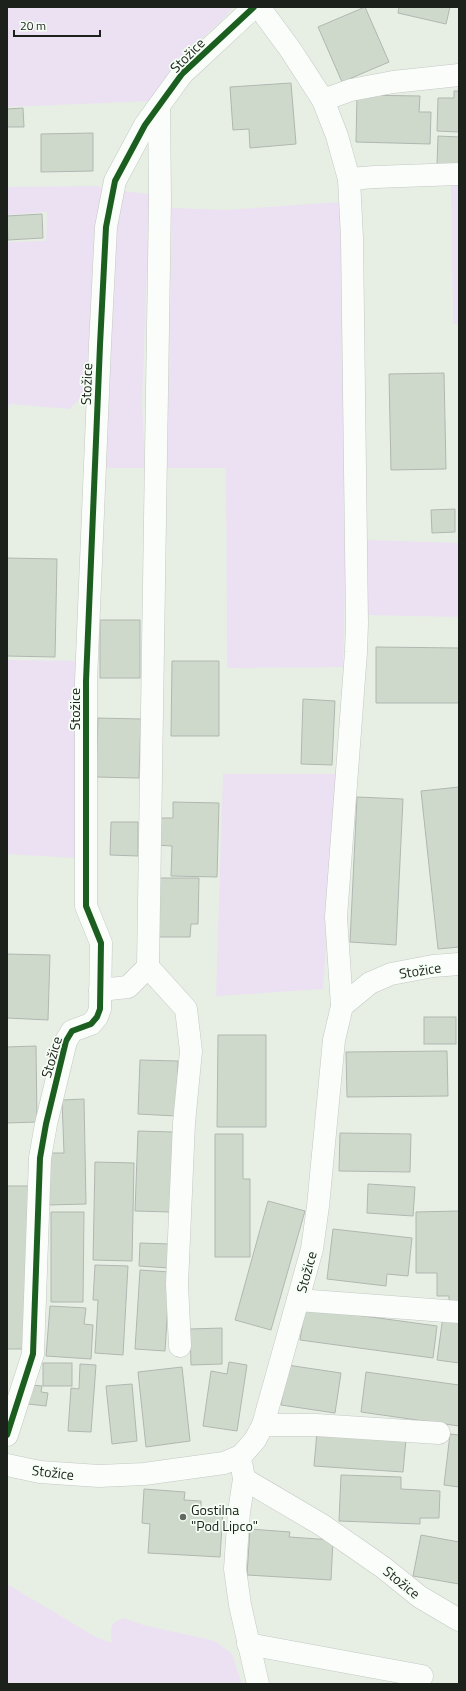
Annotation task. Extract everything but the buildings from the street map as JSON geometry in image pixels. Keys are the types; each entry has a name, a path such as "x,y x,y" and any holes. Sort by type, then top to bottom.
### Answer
{"street":[{"name":"Stožice","path":"7,1434 33,1354 40,1158 46,1124 66,1041 72,1031 91,1024 100,1008 101,943 86,906 86,680 106,227 115,181 145,125 182,74 254,7"},
{"name":"Stožice","path":"7,1465 40,1472 99,1476 144,1474 224,1463 241,1456 255,1440 263,1424 312,1249 318,1206 334,1040 342,1006 336,917 357,623 352,238 349,179 337,136 323,100 290,49 258,7"},
{"path":"323,100 350,90 393,82 459,75"},
{"path":"159,106 160,200 148,967 186,1009 190,1051 184,1122 176,1284 180,1346"},
{"path":"349,179 459,174"},
{"name":"Stožice","path":"342,1006 370,983 391,974 432,966 459,964"},
{"path":"100,990 128,987 148,967"},
{"path":"298,1300 459,1312"},
{"path":"263,1424 316,1424 439,1433"},
{"path":"241,1456 244,1479 239,1512 235,1569 240,1605 258,1684"},
{"name":"Stožice","path":"244,1479 322,1524 384,1568 420,1597 459,1620"},
{"path":"248,1644 422,1676"}],"shaded area":[{"path":"7,7 233,7 222,20 192,47 151,101 7,107"},
{"path":"459,182 459,324 453,324 451,186"},
{"path":"99,186 104,191 88,392 69,409 9,404 7,419 7,242 46,241 47,212 7,215 7,187"},
{"path":"122,191 150,194 142,401 145,468 103,468 115,229"},
{"path":"340,202 345,434 345,609 343,667 227,668 226,468 167,468 172,208 226,210"},
{"path":"366,540 459,543 459,617 365,615"},
{"path":"7,660 78,661 76,858 7,854"},
{"path":"223,774 338,774 323,989 216,996"},
{"path":"7,1584 94,1636 112,1643 111,1634 113,1625 123,1618 143,1625 215,1641 232,1654 242,1684 7,1684"}],"cycle path":[{"path":"7,1435 33,1354 40,1158 46,1124 66,1041 72,1031 91,1024 97,1017 100,1009 101,943 86,906 86,681 106,227 115,181 145,125 182,74 254,7"}],"place":[{"name":"Gostilna \"Pod Lipco\"","path":"183,1517"}]}
